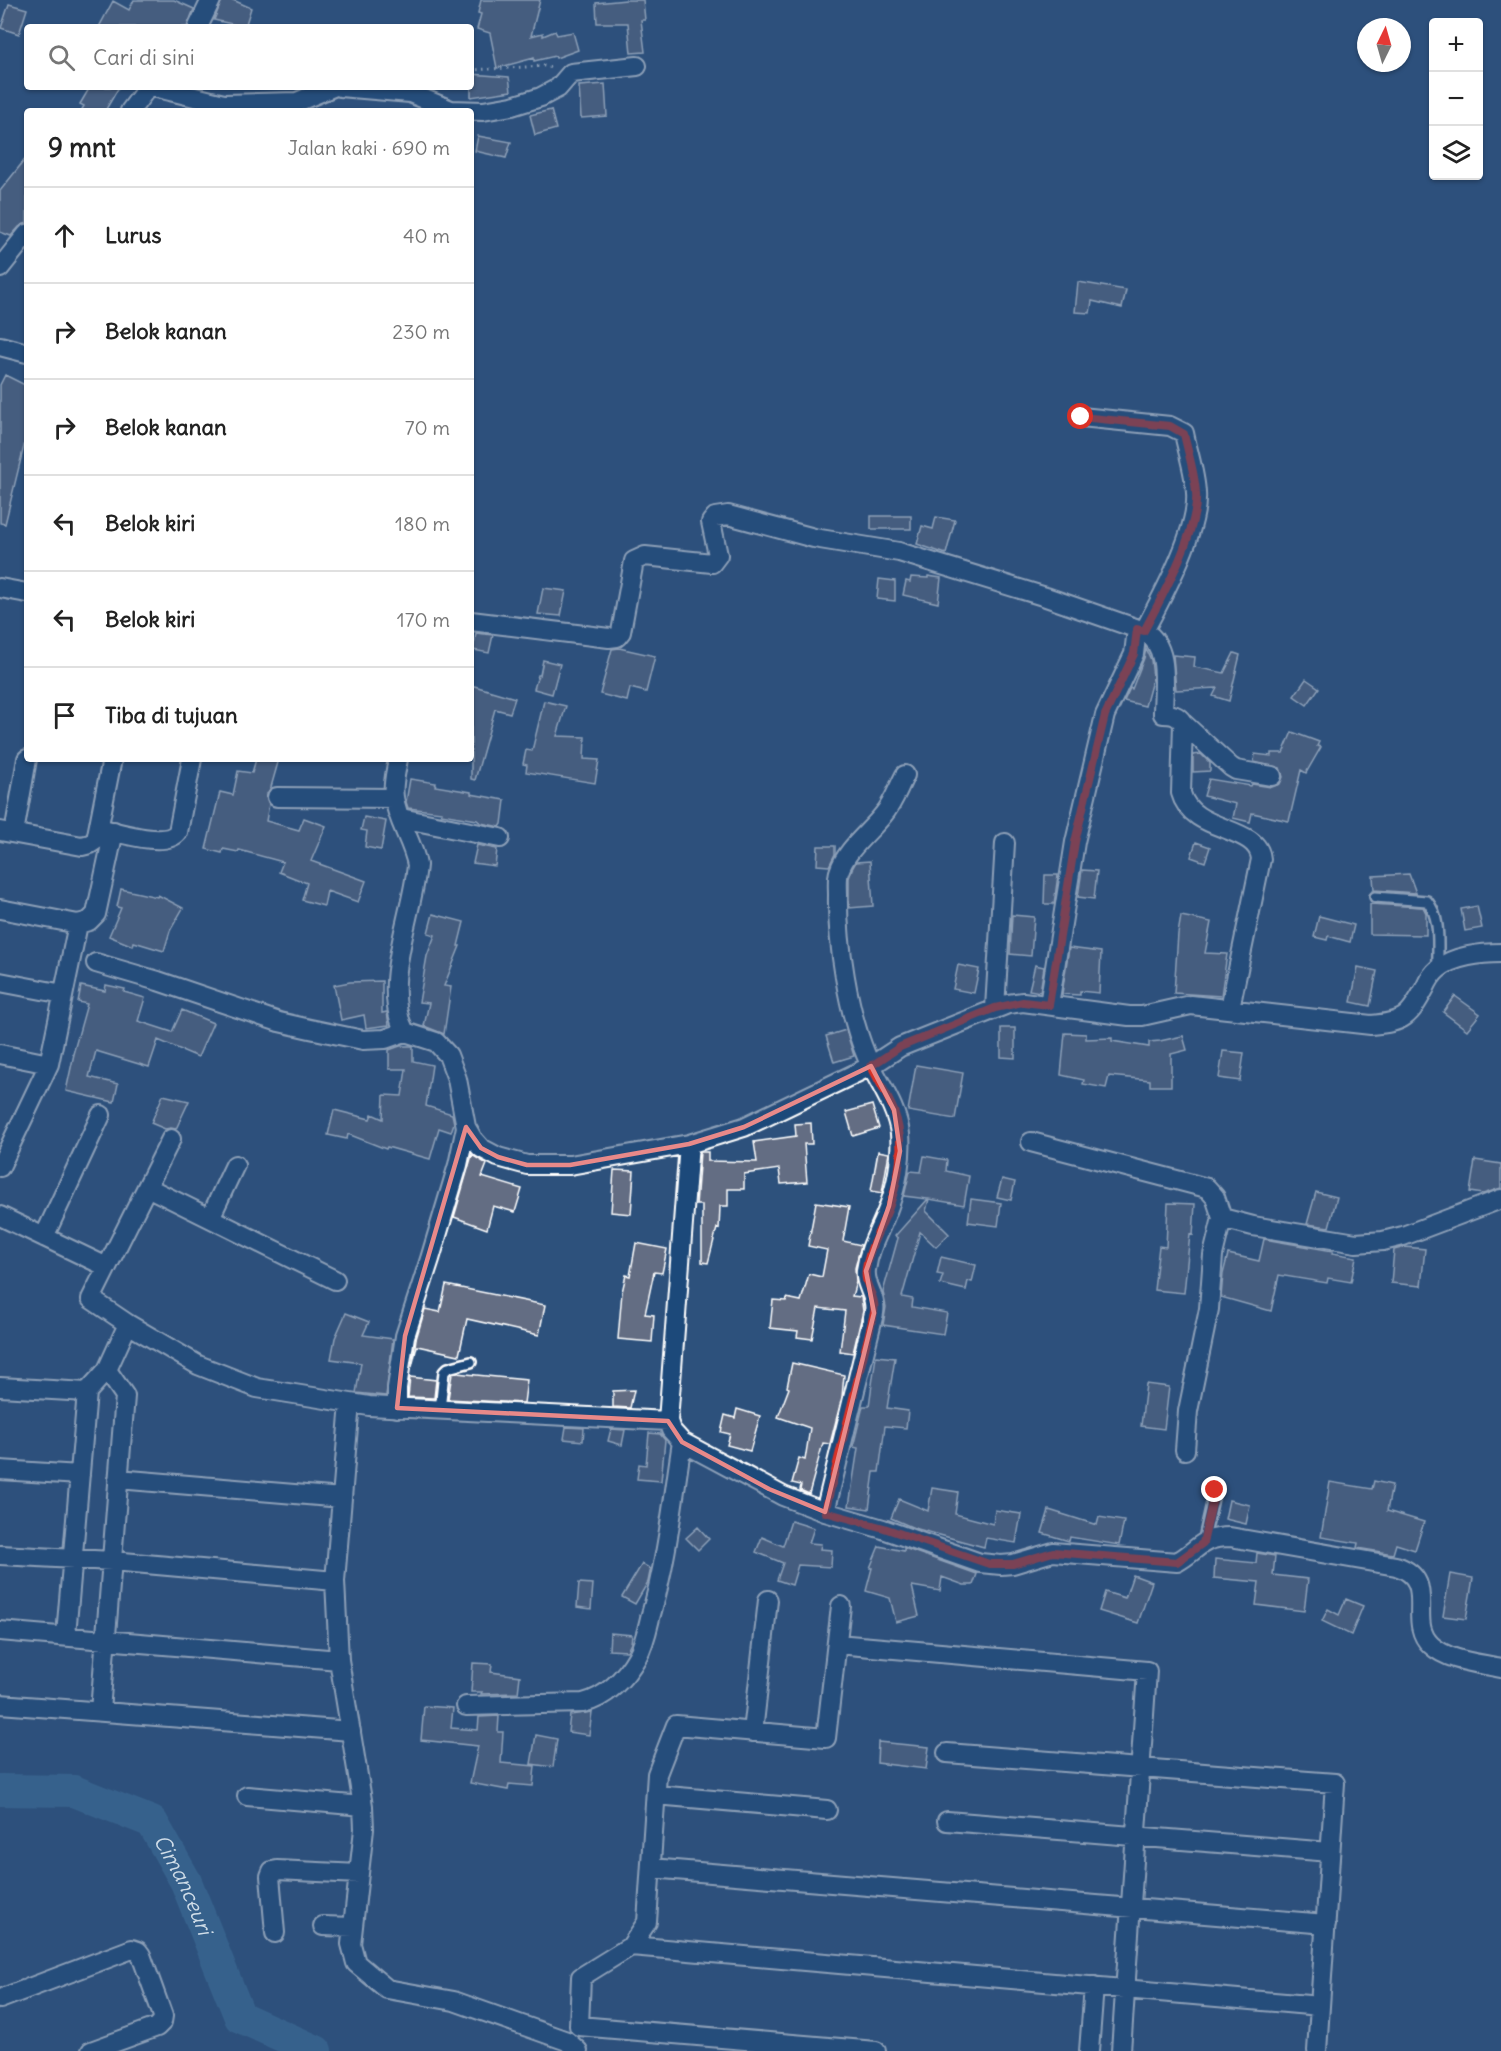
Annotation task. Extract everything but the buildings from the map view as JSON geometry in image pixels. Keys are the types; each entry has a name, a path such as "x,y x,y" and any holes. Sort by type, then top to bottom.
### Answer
{"street":[{"path":"199,24 211,0"},
{"path":"474,111 512,106 541,97 558,88 571,73 637,66"},
{"path":"132,108 146,90"},
{"path":"166,90 224,104 296,106 327,90"},
{"path":"375,90 410,93 446,108"},
{"path":"0,268 24,238"},
{"path":"0,346 24,352"},
{"path":"1049,1005 1075,842 1105,715 1134,654 1141,630 1171,579 1194,515 1196,495 1184,434 1170,426 1081,417"},
{"path":"474,621 609,638 617,637 621,632 634,561 645,556 712,563 718,555 711,522 715,517 728,515 814,538 899,552 1046,597 1141,630 1156,641 1159,647 1164,676 1163,714 1180,718 1236,770 1272,776"},
{"path":"0,588 24,592"},
{"path":"1183,723 1181,793 1184,801 1196,816 1246,838 1255,844 1260,852 1261,859 1230,1008"},
{"path":"26,762 7,832 81,846 90,844 106,830"},
{"path":"0,909 78,924 89,921 96,914 112,762"},
{"path":"106,830 162,841 173,838 178,832 191,762"},
{"path":"398,762 394,798 415,853 417,865 396,974 400,1023 405,1032"},
{"path":"825,1512 876,1303 866,1280 866,1271 875,1236 889,1206 897,1179 900,1151 900,1133 894,1110 871,1066 859,1034 848,987 838,908 838,873 856,844 885,813 905,775"},
{"path":"277,797 394,798"},
{"path":"401,818 500,838"},
{"path":"995,1008 1005,843"},
{"path":"0,1167 9,1129 49,1064 78,924"},
{"path":"96,963 158,981 279,1022 363,1040 385,1039 405,1032 436,1042 448,1055 457,1079 466,1127 472,1139 481,1148 527,1165 570,1165 689,1144 744,1127 871,1066 900,1047 995,1008 1023,1002 1142,1016 1191,1005 1371,1025 1393,1022 1412,1012 1431,976 1438,968 1461,958 1501,953"},
{"path":"0,982 63,994"},
{"path":"0,1054 49,1064"},
{"path":"44,1237 101,1115"},
{"path":"397,1408 397,1388 405,1336 458,1165 466,1127"},
{"path":"171,1139 91,1299 128,1324 198,1365 257,1388 350,1403 397,1408 668,1421"},
{"path":"1031,1142 1207,1188 1215,1197 1222,1218 1213,1256 1209,1309 1188,1411 1185,1450"},
{"path":"689,1144 668,1421 671,1430 682,1442 769,1490 825,1512 884,1528 989,1564 1013,1564 1053,1552 1177,1562 1203,1543 1217,1537 1230,1537 1404,1568 1417,1580 1420,1589 1421,1629 1430,1644 1448,1656 1501,1668"},
{"path":"210,1218 235,1165"},
{"path":"147,1187 335,1280"},
{"path":"1222,1218 1253,1226 1356,1243 1383,1241 1403,1236 1501,1198"},
{"path":"0,1216 107,1267"},
{"path":"66,1635 87,1392 107,1370 128,1324"},
{"path":"100,1712 125,1396 107,1370"},
{"path":"0,1387 87,1392"},
{"path":"350,1403 335,1581 339,1660 363,1806 364,1829 351,1944 357,1963 387,1989 454,2001 567,2041 578,2051"},
{"path":"466,1706 583,1703 603,1695 622,1677 637,1657 657,1595 682,1442"},
{"path":"0,1470 80,1475"},
{"path":"118,1479 342,1498"},
{"path":"0,1555 112,1561 335,1581"},
{"path":"753,1732 768,1600"},
{"path":"841,1606 826,1738 676,1725 657,1774 647,1922 631,1946 581,1977 579,2026 876,2051"},
{"path":"0,1631 339,1660"},
{"path":"837,1644 1147,1671 1121,2051"},
{"path":"0,1704 351,1731"},
{"path":"947,1753 1335,1783 1317,2051"},
{"path":"656,1795 827,1810"},
{"path":"247,1796 363,1806"},
{"path":"947,1821 1330,1852"},
{"path":"651,1868 1326,1924"},
{"path":"274,1934 270,1876 272,1871 359,1874"},
{"path":"323,1926 353,1927"},
{"path":"631,1946 1320,2006"},
{"path":"0,1999 132,1949 138,1951 163,2016 162,2022 157,2027 91,2051"},
{"path":"1089,2051 1094,1986"}],"lane":[{"path":"1375,897 1427,901 1434,910 1437,920 1438,968"},
{"path":"440,1410 444,1372 448,1368 471,1362"},
{"path":"1203,1543 1215,1490"}],"path":[{"path":"474,70 544,66 571,73"}],"highlighted area":[{"path":"871,1066 894,1110 900,1151 889,1206 866,1271 874,1313 825,1512 769,1489 682,1442 668,1421 397,1408 405,1336 466,1127 481,1148 498,1157 527,1165 570,1165 689,1144 744,1127"}],"waterway":[{"name":"Cimanceuri","path":"0,1790 74,1791 152,1822 186,1882 240,2017 316,2051"}],"route":[{"path":"1081,417 1170,426 1184,434 1195,483 1194,515 1171,579 1144,631 1137,629 1134,654 1105,715 1075,842 1049,1005 1023,1002 995,1008 900,1047 871,1066 894,1110 900,1133 900,1151 897,1179 889,1206 875,1236 866,1271 868,1287 876,1303 825,1512 884,1528 980,1563 1013,1564 1053,1552 1165,1563 1177,1562 1203,1543 1215,1490"}]}
